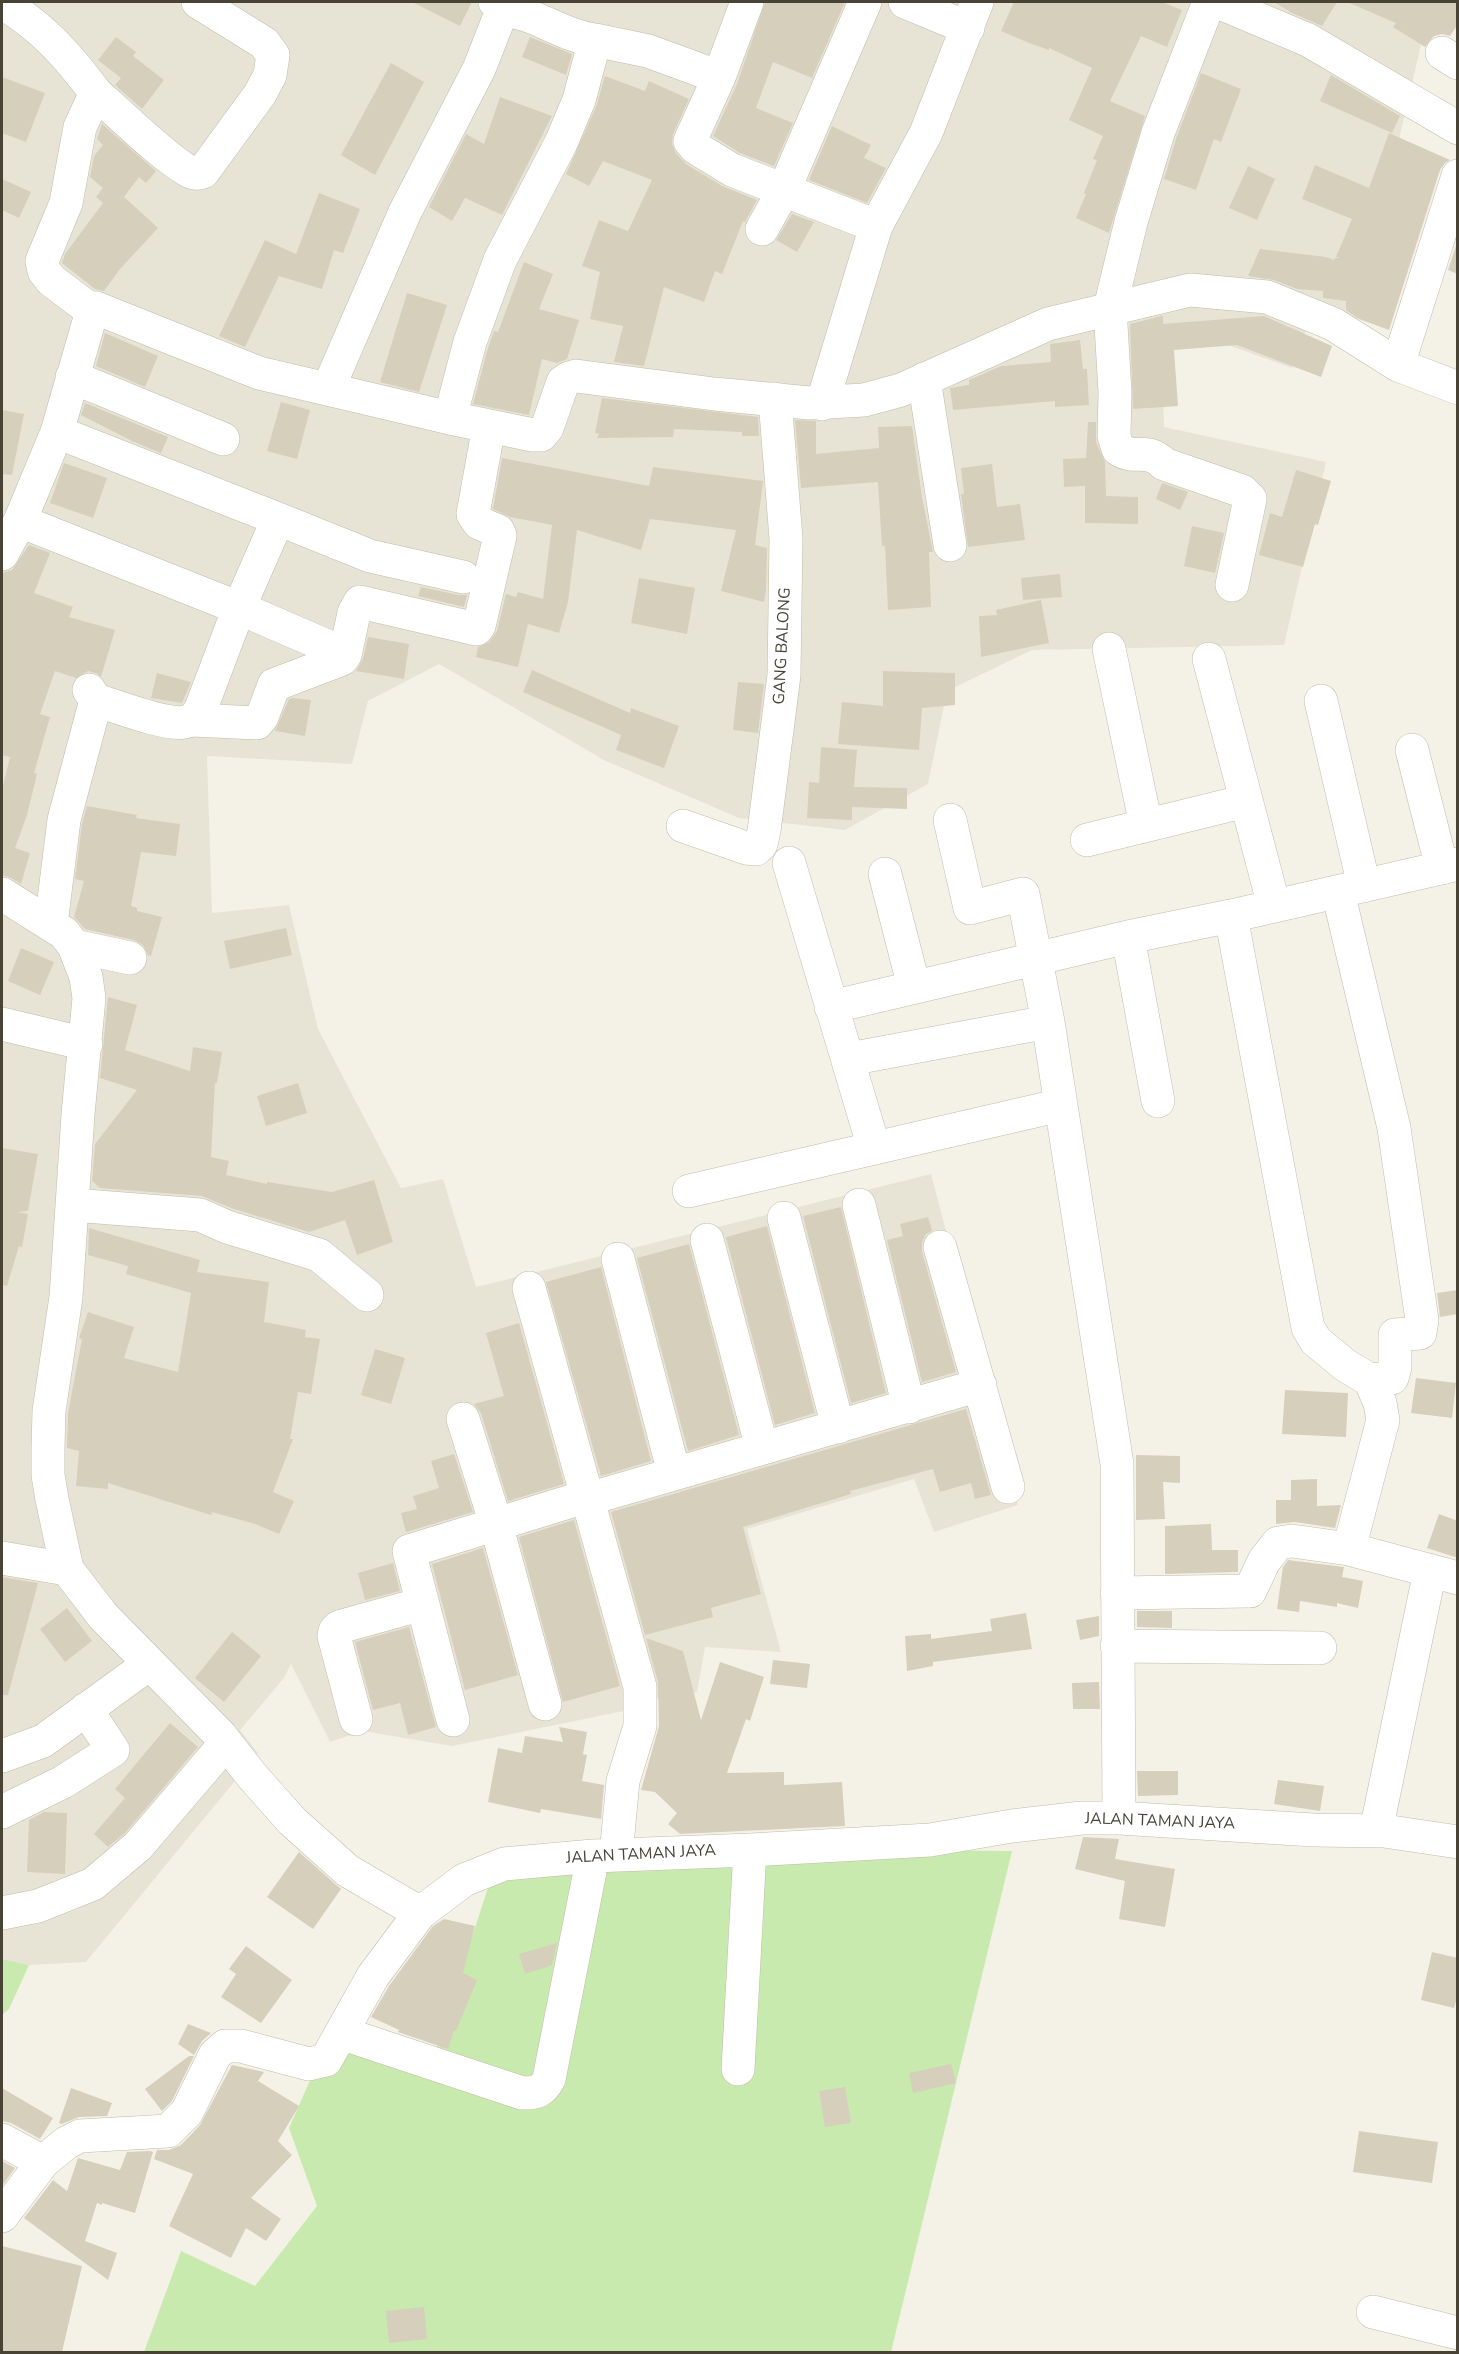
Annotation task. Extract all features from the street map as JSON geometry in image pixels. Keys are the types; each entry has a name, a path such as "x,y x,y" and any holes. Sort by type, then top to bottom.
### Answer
{"street":[{"path":"2,3 43,30 96,93 172,159 196,174 203,172 260,94 270,75 273,55 264,43 198,2"},
{"path":"747,2 719,77 690,141 696,148 732,171 876,226"},
{"path":"762,229 784,190 865,2"},
{"path":"822,404 876,226 926,133 973,15 904,2"},
{"path":"1209,2 1158,133 1131,222 1110,308 1114,436 1118,449 1126,455 1156,456 1164,464 1242,490 1250,499 1232,585"},
{"path":"1218,2 1308,40 1458,128"},
{"path":"328,389 405,212 479,69 515,7 572,35 648,51 719,77"},
{"path":"450,418 470,342 500,260 561,143 579,100 596,40"},
{"path":"92,311 51,280 44,271 42,261 66,203 80,127 96,93"},
{"path":"1398,365 1458,176"},
{"path":"2,554 20,521 57,432 92,311 96,308 259,373 533,435 542,435 547,428 563,382 576,376 714,394 822,404 864,400 901,390 1048,324 1190,290 1267,297 1333,324 1398,365 1458,388"},
{"path":"72,377 223,439"},
{"path":"924,379 950,545"},
{"name":"GANG BALONG","path":"683,826 746,848 756,849 761,844 764,831 784,675 786,538 775,399"},
{"path":"420,1913 348,1871 292,1821 226,1743 103,1616 67,1569 50,1483 49,1411 66,1297 78,1114 89,998 86,977 62,935 64,820 92,695 169,722 183,723 193,720 257,723 262,717 274,685 342,659 345,655 354,613 360,602 476,629 479,626 488,592 500,536 498,531 479,523 473,514 489,426"},
{"path":"57,432 370,556 463,577"},
{"path":"193,720 200,711 239,608 278,519"},
{"path":"20,521 239,608 327,646"},
{"path":"1109,649 1146,825"},
{"path":"1209,659 1274,906"},
{"path":"1231,916 1308,1328 1316,1341 1345,1365 1371,1380 1392,1378 1395,1366 1395,1335 1420,1333 1422,1320 1394,1128 1351,889 1321,701"},
{"path":"831,1007 1128,937 1450,866 1412,750"},
{"path":"1087,840 1246,801"},
{"path":"950,820 970,908 1023,894 1048,1022 1117,1464 1119,1818"},
{"path":"789,863 874,1149"},
{"path":"885,874 914,987"},
{"path":"2,894 62,935 129,958"},
{"path":"1128,937 1158,1101"},
{"path":"860,1057 1048,1022"},
{"path":"2,1024 86,1044"},
{"path":"689,1191 1061,1105"},
{"path":"73,1205 200,1215 227,1227 319,1254 367,1296"},
{"path":"859,1205 909,1407"},
{"path":"784,1218 838,1427"},
{"path":"707,1240 762,1448"},
{"path":"940,1247 1008,1486"},
{"path":"618,1259 674,1473"},
{"path":"341,2033 522,2093 537,2093 544,2088 549,2079 623,1781 640,1726 640,1687 529,1288"},
{"path":"1349,1549 1383,1420 1380,1403 1371,1380"},
{"path":"453,1720 409,1551 588,1497 980,1385"},
{"path":"463,1419 496,1524 545,1704"},
{"path":"1117,1593 1250,1591 1264,1561 1278,1543 1292,1541 1349,1549 1444,1574 1376,1831"},
{"path":"2,1558 67,1569"},
{"path":"356,1719 334,1636 335,1630 422,1604"},
{"path":"1117,1646 1320,1648"},
{"path":"2,1756 43,1741 150,1664"},
{"path":"2,1812 63,1782 113,1750 86,1709"},
{"path":"2,1913 38,1906 93,1884 138,1846 226,1743"},
{"name":"JALAN TAMAN JAYA","path":"2,2216 43,2162 66,2143 80,2136 168,2132 187,2112 215,2055 225,2046 241,2046 309,2064 326,2060 373,1976 420,1913 464,1880 504,1864 604,1855 930,1840 1044,1822 1119,1818 1313,1830 1376,1831 1458,1842"},
{"path":"738,2069 750,1850"},
{"path":"2,2140 43,2162"},
{"path":"1373,2312 1458,2333"}],"shaded area":[{"path":"2,2 1431,2 1355,328 1311,316 1292,368 1197,334 1162,351 1164,427 1326,462 1284,645 1032,650 947,691 928,784 845,830 739,818 604,760 439,664 368,701 352,764 207,756 212,913 289,905 318,1029 401,1188 443,1179 476,1287 931,1174 1018,1505 934,1532 914,1479 747,1529 781,1652 705,1647 697,1692 651,1700 629,1710 452,1746 363,1731 330,1742 291,1664 284,1678 240,1730 258,1753 86,1962 29,1965 2,1959"}],"green space":[{"path":"501,1847 1012,1851 891,2352 144,2352 181,2251 255,2286 317,2206 289,2128 326,2044 433,2059"},
{"path":"2,1959 29,1965 9,2009 2,2015"}],"building":[{"path":"412,2 472,2 460,26"},
{"path":"765,2 845,2 812,78 773,62 756,108 793,123 774,166 740,153 713,136 737,84"},
{"path":"1014,2 1162,2 1182,10 1167,47 1141,36 1110,101 1145,116 1109,233 1076,218 1097,160 1093,159 1103,136 1069,120 1092,68 1049,48 1049,50 1001,31"},
{"path":"1274,2 1337,2 1322,26"},
{"path":"1347,2 1458,2 1458,24 1450,36 1442,34 1434,36 1425,47 1393,27 1396,23"},
{"path":"116,37 136,52 133,56 164,80 142,109 115,85 121,78 98,60"},
{"path":"530,37 572,54 566,75 522,57"},
{"path":"391,63 424,82 375,175 341,155"},
{"path":"1201,73 1241,89 1221,142 1214,139 1196,190 1164,179 1176,139"},
{"path":"1331,75 1400,116 1392,133 1320,101"},
{"path":"605,76 645,91 649,81 689,99 673,134 672,144 676,153 686,164 722,186 757,200 745,222 743,221 722,274 715,271 704,302 664,287 644,366 614,362 623,326 590,319 600,272 582,266 599,220 628,231 652,180 603,161 589,186 566,174 596,107"},
{"path":"2,77 45,93 26,142 2,133"},
{"path":"500,97 552,116 502,215 465,198 452,221 429,207 466,134 484,144"},
{"path":"102,124 156,171 146,183 139,177 124,197 158,228 120,269 104,291 95,289 62,263 65,254 103,203 96,197 103,188 90,177 94,156 103,145 97,139"},
{"path":"832,126 871,145 864,158 886,168 867,203 809,180"},
{"path":"1389,133 1450,160 1440,170 1389,330 1359,319 1346,310 1346,301 1323,298 1323,291 1297,289 1274,280 1248,276 1260,249 1334,260 1340,258 1336,257 1352,219 1302,199 1315,165 1369,188"},
{"path":"1248,166 1275,179 1257,220 1229,208"},
{"path":"2,179 31,192 19,218 2,210"},
{"path":"319,193 360,209 343,253 334,250 322,289 279,276 245,347 219,336 265,240 296,254"},
{"path":"792,214 814,222 797,252 776,240"},
{"path":"1458,240 1458,274 1448,270"},
{"path":"524,262 553,274 539,309 579,320 567,359 557,363 542,359 529,415 473,404 494,331 498,332"},
{"path":"407,293 447,305 419,392 380,382"},
{"path":"1163,316 1163,324 1264,316 1332,346 1321,377 1237,345 1174,350 1178,406 1133,409 1130,324"},
{"path":"105,333 158,356 145,387 96,366"},
{"path":"1080,340 1083,369 1087,369 1089,405 1055,407 1055,401 953,410 950,388 969,385 969,380 1001,366 1051,362 1050,344"},
{"path":"602,398 758,417 759,436 742,436 742,432 674,429 673,437 597,438 599,434 595,433"},
{"path":"281,402 310,410 297,459 267,451"},
{"path":"85,403 168,437 161,453 81,415"},
{"path":"2,410 24,414 12,475 2,474"},
{"path":"795,420 816,421 816,454 879,448 878,427 912,426 922,497 933,552 929,552 931,607 888,610 885,546 882,546 878,482 801,488"},
{"path":"1088,422 1096,422 1096,442 1105,462 1106,496 1138,497 1138,524 1085,523 1085,486 1064,487 1063,459 1086,458"},
{"path":"502,458 649,486 653,467 763,481 755,545 767,548 764,602 721,591 736,530 650,519 641,550 577,530 568,602 559,633 528,624 518,667 476,657 478,647 489,642 497,631 506,594 516,597 518,592 543,599 552,525 510,517 493,509"},
{"path":"64,463 107,478 93,518 50,503"},
{"path":"992,464 997,507 1020,504 1025,540 968,547 961,494 964,494 961,468"},
{"path":"1296,470 1331,481 1318,525 1315,524 1303,567 1259,555 1270,513 1282,517"},
{"path":"1162,483 1188,492 1180,510 1156,499"},
{"path":"1192,526 1224,533 1215,573 1184,566"},
{"path":"29,545 50,553 34,593 73,607 69,617 115,630 101,677 88,671 76,678 55,671 40,714 50,717 34,773 37,774 27,815 15,848 30,853 21,884 2,875 2,790 10,757 2,755 2,573 12,570"},
{"path":"1060,574 1062,597 1023,600 1021,578"},
{"path":"639,578 695,588 687,634 631,623"},
{"path":"421,587 467,595 464,607 418,596"},
{"path":"1041,600 1049,643 981,657 979,616 997,615 996,610"},
{"path":"368,637 409,644 404,679 356,671 363,659"},
{"path":"532,670 630,713 631,708 679,726 664,768 616,750 621,735 523,692"},
{"path":"883,671 955,673 955,705 922,708 919,750 838,744 842,702 883,706"},
{"path":"157,673 191,682 182,703 151,698"},
{"path":"738,682 764,684 758,733 733,730"},
{"path":"289,699 311,700 305,736 275,731"},
{"path":"821,747 857,750 854,787 907,788 907,809 852,807 852,820 807,818 809,782 819,783"},
{"path":"87,806 137,815 136,818 180,824 176,856 141,852 131,906 137,908 137,911 162,917 151,956 148,955 143,945 134,940 85,929 74,917 84,881 75,879 82,824"},
{"path":"286,928 292,955 230,969 224,941"},
{"path":"21,948 54,962 40,995 8,981"},
{"path":"108,997 137,1005 125,1050 190,1071 193,1047 222,1052 217,1083 215,1083 211,1157 229,1161 226,1175 267,1184 267,1182 332,1192 374,1180 393,1242 357,1255 345,1220 309,1232 234,1209 202,1196 100,1188 92,1181 95,1144 137,1090 100,1078"},
{"path":"298,1083 307,1113 266,1126 257,1096"},
{"path":"2,1148 38,1154 28,1211 18,1212 28,1214 22,1247 19,1246 7,1286 2,1285"},
{"path":"841,1207 886,1393 851,1403 803,1216"},
{"path":"928,1217 932,1231 926,1234 922,1242 922,1252 956,1372 922,1382 887,1240 903,1236 900,1224"},
{"path":"767,1226 815,1413 775,1425 726,1237"},
{"path":"89,1228 200,1260 197,1272 269,1282 264,1322 306,1330 305,1337 320,1339 311,1394 298,1392 290,1439 293,1439 273,1492 294,1501 279,1534 255,1524 212,1512 211,1515 108,1483 108,1489 76,1486 79,1451 67,1448 68,1413 82,1339 79,1338 88,1312 134,1327 124,1358 178,1372 191,1293 126,1274 128,1266 88,1255"},
{"path":"689,1244 739,1435 688,1451 637,1258"},
{"path":"601,1267 651,1461 601,1476 546,1282"},
{"path":"1458,1290 1458,1314 1440,1317 1437,1293"},
{"path":"519,1323 564,1484 508,1501 481,1413 474,1404 504,1396 486,1333"},
{"path":"375,1349 405,1358 391,1404 361,1395"},
{"path":"1416,1378 1456,1383 1452,1418 1411,1413"},
{"path":"1285,1390 1348,1393 1346,1437 1282,1434"},
{"path":"966,1409 991,1495 975,1499 971,1483 940,1492 933,1469 850,1491 851,1494 743,1527 761,1594 711,1608 713,1617 645,1635 611,1512"},
{"path":"454,1454 473,1512 406,1532 401,1513 417,1509 413,1496 439,1488 431,1461"},
{"path":"1136,1455 1180,1456 1180,1483 1163,1482 1165,1519 1136,1520"},
{"path":"1317,1479 1317,1506 1341,1505 1335,1528 1295,1522 1276,1524 1276,1500 1291,1500 1291,1480"},
{"path":"1439,1514 1458,1521 1458,1558 1427,1548"},
{"path":"574,1520 620,1686 563,1702 519,1537"},
{"path":"1211,1524 1212,1550 1238,1550 1238,1572 1165,1574 1165,1526"},
{"path":"483,1548 518,1675 465,1690 432,1564"},
{"path":"1288,1560 1344,1567 1342,1577 1363,1581 1358,1608 1337,1603 1337,1607 1300,1601 1299,1612 1277,1609 1283,1567"},
{"path":"393,1563 400,1591 365,1600 358,1573"},
{"path":"2,1577 38,1583 8,1695 2,1695"},
{"path":"67,1608 92,1641 65,1662 40,1629"},
{"path":"1137,1611 1172,1611 1172,1628 1137,1627"},
{"path":"1026,1613 1032,1649 933,1662 933,1666 907,1671 905,1636 931,1634 931,1639 992,1631 990,1619"},
{"path":"1099,1616 1099,1636 1080,1640 1076,1620"},
{"path":"409,1627 436,1727 408,1735 400,1703 373,1710 355,1642"},
{"path":"232,1632 261,1656 224,1702 195,1678"},
{"path":"646,1638 683,1651 701,1720 720,1662 764,1677 750,1721 746,1719 727,1773 784,1772 784,1785 842,1782 845,1826 680,1834 668,1824 677,1813 655,1792 641,1790 659,1726 658,1682"},
{"path":"773,1660 810,1664 807,1688 770,1684"},
{"path":"1099,1682 1100,1709 1073,1709 1072,1683"},
{"path":"170,1723 198,1747 125,1833 108,1847 94,1834 125,1798 115,1789"},
{"path":"559,1727 587,1732 583,1754 587,1755 582,1781 604,1785 601,1819 541,1809 540,1813 488,1802 498,1748 522,1753 525,1736 563,1742"},
{"path":"1137,1771 1178,1771 1178,1795 1138,1796"},
{"path":"1278,1780 1324,1786 1320,1811 1274,1804"},
{"path":"44,1812 67,1813 65,1874 27,1872 29,1820"},
{"path":"1083,1837 1119,1839 1115,1859 1175,1869 1165,1927 1119,1919 1125,1881 1075,1869"},
{"path":"299,1852 341,1889 313,1929 267,1897"},
{"path":"444,1919 475,1926 463,1973 477,1980 456,2031 454,2030 448,2049 398,2032 399,2030 371,2017 389,1986 433,1926"},
{"path":"557,1943 552,1965 525,1974 519,1954"},
{"path":"246,1946 292,1980 261,2023 221,1997 236,1974 229,1969"},
{"path":"1432,1952 1458,1958 1458,1994 1454,2008 1421,2000"},
{"path":"188,2024 211,2033 202,2041 194,2055 178,2044"},
{"path":"189,2056 194,2056 172,2101 162,2111 145,2089"},
{"path":"951,2064 956,2083 913,2093 909,2073"},
{"path":"232,2065 264,2072 258,2081 299,2106 278,2141 292,2155 251,2198 281,2219 266,2241 246,2228 231,2258 169,2226 193,2174 154,2159 157,2150 169,2150 181,2145 200,2125"},
{"path":"845,2087 851,2123 825,2127 819,2091"},
{"path":"2,2088 53,2118 40,2139 11,2123 2,2121"},
{"path":"71,2088 112,2103 107,2116 79,2117 62,2124 59,2123"},
{"path":"1359,2131 1438,2142 1432,2183 1353,2172"},
{"path":"127,2152 153,2152 135,2213 97,2203 85,2241 117,2253 108,2280 24,2218 53,2180 67,2191 78,2158 120,2170"},
{"path":"2,2161 15,2168 2,2186"},
{"path":"2,2246 82,2266 62,2352 2,2352"},
{"path":"424,2307 427,2339 389,2343 386,2311"}]}
